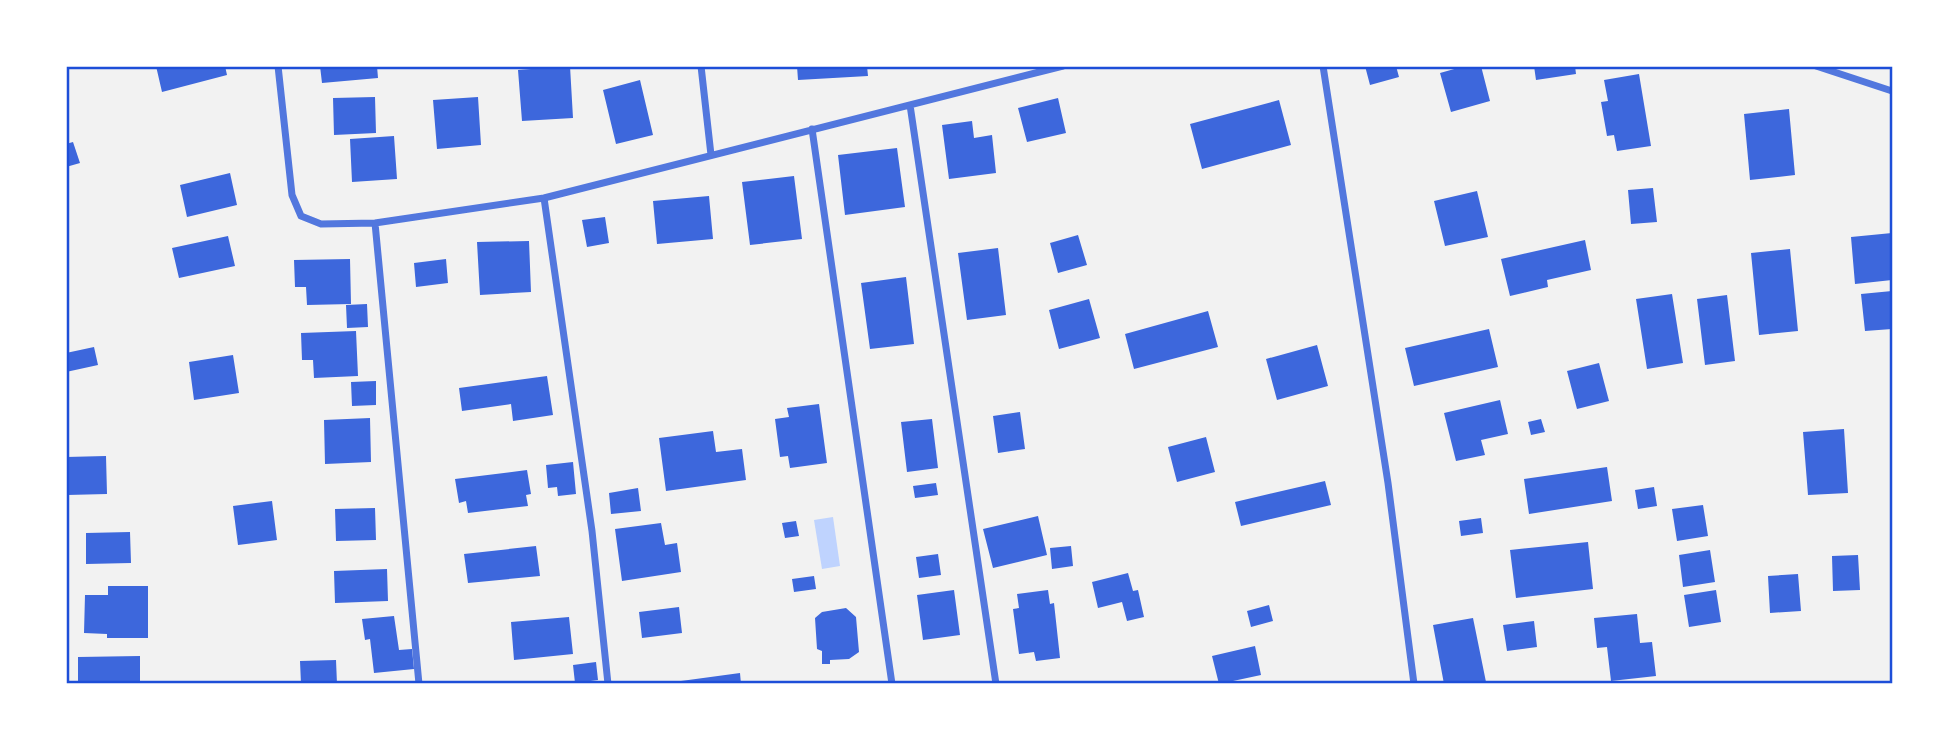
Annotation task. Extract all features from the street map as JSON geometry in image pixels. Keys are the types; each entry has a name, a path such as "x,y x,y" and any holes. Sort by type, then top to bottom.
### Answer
{"street":[{"path":"278,66 292,195 301,216 321,225 375,223 544,198 1063,66"},
{"path":"701,66 711,155"},
{"path":"1323,66 1388,483 1414,684"},
{"path":"1816,66 1892,91"},
{"path":"910,105 996,684"},
{"path":"812,129 892,684"},
{"path":"544,198 592,531 608,684"},
{"path":"375,223 419,684"}],"water":[{"path":"833,517 840,566 822,569 814,520"}],"building":[{"path":"156,66 225,66 227,75 162,92"},
{"path":"320,66 377,66 378,78 322,83"},
{"path":"570,66 573,118 522,121 518,70"},
{"path":"797,66 867,66 868,76 798,80"},
{"path":"1365,66 1396,66 1399,77 1370,85"},
{"path":"1465,66 1481,66 1490,101 1451,112 1440,73"},
{"path":"1534,66 1575,66 1576,74 1536,80"},
{"path":"1639,74 1651,146 1617,151 1614,135 1607,136 1601,102 1608,101 1604,80"},
{"path":"640,80 653,135 616,144 603,90"},
{"path":"375,97 376,133 334,135 333,98"},
{"path":"478,97 481,145 437,149 433,100"},
{"path":"1058,98 1066,133 1027,142 1018,108"},
{"path":"1279,100 1291,145 1202,169 1190,124"},
{"path":"1789,109 1795,175 1750,180 1744,114"},
{"path":"972,121 974,138 992,135 996,173 949,179 942,125"},
{"path":"394,136 397,179 352,182 350,139"},
{"path":"73,142 80,163 66,167 66,144"},
{"path":"897,148 905,207 845,215 838,155"},
{"path":"230,173 237,205 187,217 180,185"},
{"path":"794,176 802,239 750,245 742,182"},
{"path":"1653,188 1657,222 1631,224 1628,190"},
{"path":"1477,191 1488,237 1445,246 1434,201"},
{"path":"709,196 713,239 657,244 653,201"},
{"path":"605,217 609,243 587,247 582,220"},
{"path":"1892,233 1892,280 1855,284 1851,237"},
{"path":"1078,235 1087,265 1058,273 1050,243"},
{"path":"228,236 235,266 179,278 172,248"},
{"path":"1585,240 1591,270 1547,280 1548,287 1510,296 1501,259"},
{"path":"529,241 531,292 480,295 477,242"},
{"path":"998,248 1006,315 967,320 958,253"},
{"path":"1790,249 1798,331 1759,335 1751,253"},
{"path":"350,259 351,304 307,305 306,287 295,287 294,260"},
{"path":"446,259 448,283 416,287 414,263"},
{"path":"906,277 914,344 870,349 861,283"},
{"path":"1892,291 1892,329 1865,331 1861,294"},
{"path":"1672,294 1683,363 1647,369 1636,299"},
{"path":"1727,295 1735,361 1705,365 1697,299"},
{"path":"1089,299 1100,338 1059,349 1049,310"},
{"path":"367,304 368,327 347,328 346,305"},
{"path":"1208,311 1218,347 1134,369 1125,334"},
{"path":"1489,329 1498,367 1414,386 1405,348"},
{"path":"356,331 358,376 314,378 313,360 302,360 301,333"},
{"path":"1317,345 1328,386 1277,400 1266,359"},
{"path":"94,347 98,365 66,372 66,353"},
{"path":"233,355 239,393 194,400 189,362"},
{"path":"1599,363 1609,401 1577,409 1567,371"},
{"path":"547,376 553,415 513,421 511,404 462,411 459,388"},
{"path":"376,381 376,405 352,406 351,382"},
{"path":"1500,400 1508,434 1481,440 1485,455 1456,461 1444,413"},
{"path":"819,404 827,463 790,468 788,456 780,457 775,419 789,417 787,408"},
{"path":"1020,412 1025,449 998,453 993,416"},
{"path":"370,418 371,462 325,464 324,420"},
{"path":"932,419 938,468 907,472 901,422"},
{"path":"1541,419 1545,432 1531,435 1528,422"},
{"path":"1844,429 1848,493 1808,495 1803,432"},
{"path":"713,431 716,452 742,449 746,480 666,491 659,438"},
{"path":"1206,437 1215,472 1177,482 1168,447"},
{"path":"106,456 107,494 67,495 66,457"},
{"path":"573,462 576,494 558,496 557,487 548,488 546,465"},
{"path":"1607,467 1612,501 1529,514 1524,479"},
{"path":"527,470 531,494 526,495 528,506 468,513 466,501 459,503 455,479"},
{"path":"1325,481 1331,505 1241,526 1235,502"},
{"path":"936,483 938,495 915,498 913,486"},
{"path":"1654,487 1657,506 1638,509 1635,490"},
{"path":"638,488 641,511 611,514 609,493"},
{"path":"272,501 277,540 238,545 233,506"},
{"path":"1703,505 1708,536 1677,541 1672,509"},
{"path":"375,508 376,540 336,541 335,509"},
{"path":"1038,516 1047,555 993,568 983,529"},
{"path":"1481,518 1483,533 1461,536 1459,521"},
{"path":"796,521 799,536 785,538 782,523"},
{"path":"661,523 665,545 677,543 681,572 622,581 615,529"},
{"path":"130,532 131,563 86,564 86,533"},
{"path":"1588,542 1593,589 1516,598 1510,550"},
{"path":"536,546 540,576 468,583 464,554"},
{"path":"1071,546 1073,566 1052,569 1050,548"},
{"path":"1710,550 1715,582 1683,587 1679,555"},
{"path":"938,554 941,575 919,578 916,557"},
{"path":"1858,555 1860,590 1833,591 1832,556"},
{"path":"387,569 388,601 335,603 334,571"},
{"path":"1128,573 1133,591 1138,590 1144,617 1127,621 1122,602 1098,608 1092,582"},
{"path":"1798,574 1801,611 1770,613 1768,576"},
{"path":"814,576 816,589 794,592 792,579"},
{"path":"108,586 148,586 148,638 107,638 107,634 84,633 85,595 108,595"},
{"path":"954,590 960,635 923,640 917,595"},
{"path":"1048,590 1050,604 1054,603 1060,658 1036,661 1034,652 1019,654 1013,609 1019,608 1017,594"},
{"path":"1716,590 1721,622 1689,627 1684,595"},
{"path":"1269,605 1273,621 1251,627 1247,611"},
{"path":"679,607 682,633 642,638 639,612"},
{"path":"846,608 856,617 859,652 849,659 830,660 830,664 822,664 822,651 817,649 815,618 822,612"},
{"path":"1637,614 1640,643 1652,642 1656,676 1611,681 1607,647 1597,648 1594,618"},
{"path":"394,616 399,650 412,649 414,669 374,673 370,639 365,640 362,619"},
{"path":"569,617 573,654 514,660 511,622"},
{"path":"1473,618 1486,682 1444,684 1433,625"},
{"path":"1534,621 1537,647 1507,651 1503,625"},
{"path":"1255,646 1261,675 1219,684 1212,656"},
{"path":"140,656 140,684 78,684 78,657"},
{"path":"336,660 337,684 301,684 300,661"},
{"path":"596,662 598,680 575,683 573,665"},
{"path":"740,673 741,684 681,684 681,681"}]}
